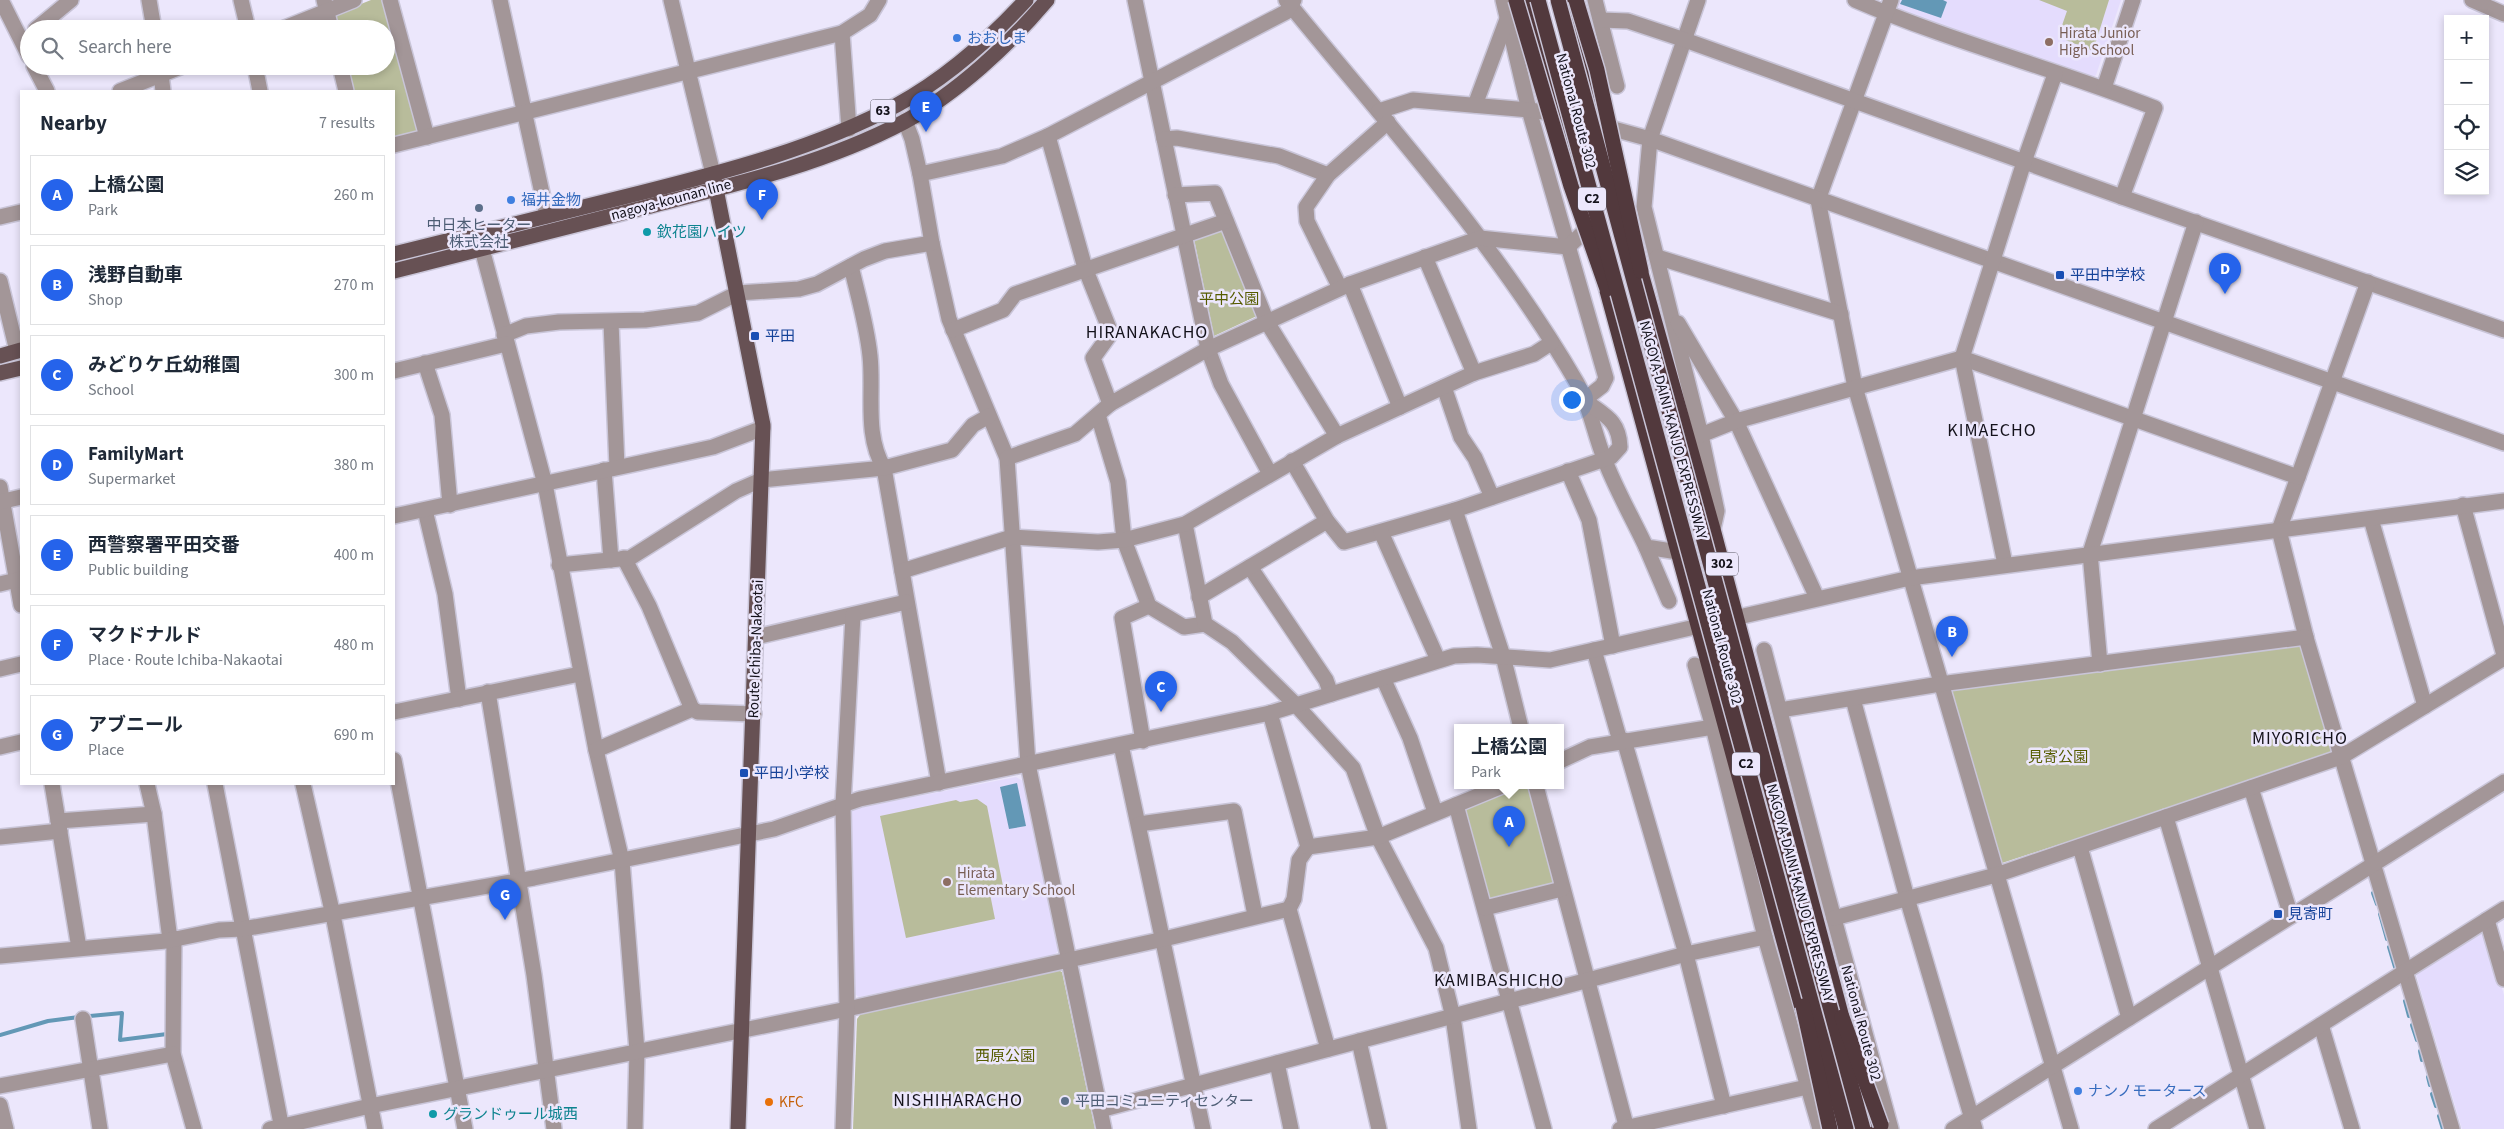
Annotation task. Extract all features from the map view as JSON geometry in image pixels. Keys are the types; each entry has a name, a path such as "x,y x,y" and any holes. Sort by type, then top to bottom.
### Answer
{"highway":[{"path":"1516,0 1571,186 1646,399"},
{"name":"National Route 302","path":"1528,0 1768,885 1836,1127"},
{"name":"NAGOYA-DAINI-KANJO EXPRESSWAY","path":"1538,0 1745,760 1836,1127"},
{"name":"NAGOYA-DAINI-KANJO EXPRESSWAY","path":"1558,0 1863,1129"},
{"name":"National Route 302","path":"1566,0 1713,529 1802,873 1872,1129"},
{"path":"1576,0 1599,80 1678,445"},
{"path":"1804,910 1882,1129"}],"main road":[{"name":"nagoya-kounan line","path":"395,271 482,249 715,182 849,129 899,104 941,76 979,46 1022,0"},
{"name":"nagoya-kounan line","path":"395,254 547,216 813,160 855,145 905,121 989,60 1031,20 1047,0"},
{"name":"Route Ichiba-Nakaotai","path":"715,182 763,428 738,1129"},
{"path":"0,356 19,351"},
{"path":"0,373 20,368"}],"street":[{"path":"1,0 20,30"},
{"path":"47,20 71,0"},
{"path":"150,0 153,20"},
{"path":"242,0 246,20"},
{"path":"298,20 325,5 354,0"},
{"path":"390,0 427,137"},
{"path":"500,0 547,216"},
{"path":"671,0 715,182"},
{"path":"395,145 842,33 870,15 879,0"},
{"path":"1135,0 1208,348 1221,384 1270,474"},
{"path":"1503,0 1529,110 1606,378 1602,386 1584,400"},
{"path":"1595,0 1617,86"},
{"path":"1698,0 1650,139 1644,207 1674,319 1701,435 1717,511 1713,529"},
{"path":"1854,0 1889,7 2055,74 2104,88 2155,108 2122,197"},
{"path":"2104,88 2133,0"},
{"path":"2472,0 2504,14"},
{"path":"920,174 1002,156 1048,136 1152,84 1286,12 1290,2 1438,182 1480,238 1577,384 1604,459 1646,547 1669,601"},
{"path":"325,5 329,20"},
{"path":"1889,7 1818,200 1855,387 2071,1129"},
{"path":"1475,105 1507,19"},
{"path":"1601,20 1628,21 1685,40 2122,197 2504,330"},
{"path":"842,33 849,129"},
{"path":"1512,36 1547,72"},
{"path":"2005,564 1962,358 1994,262 2024,162 2055,74"},
{"path":"39,75 46,90"},
{"path":"122,90 150,75"},
{"path":"161,75 164,90"},
{"path":"257,75 260,90"},
{"path":"342,75 346,90"},
{"path":"1400,407 1345,286 1307,221 1306,207 1328,176 1384,116 1413,100 1559,114 1650,139 1994,262 2164,320 2504,443"},
{"path":"905,121 912,139 920,174 948,319 1007,458 1028,764 1104,1129"},
{"path":"1048,136 1085,268 1111,333 1093,358 1110,404"},
{"path":"1164,139 1177,138 1279,156 1328,176"},
{"path":"1175,195 1215,193 1267,322 1337,436"},
{"path":"0,217 20,212"},
{"path":"954,330 1003,310 1015,294 1183,234 1226,221"},
{"path":"2100,664 2090,553 2196,222"},
{"path":"1007,458 1075,434 1110,404 1208,348 1345,286 1480,238 1568,247 1590,226"},
{"path":"395,371 505,340 526,326 559,322 612,322 698,313 738,293 799,289 817,284 885,251 932,243"},
{"path":"482,249 545,484 580,674 622,861 637,1051 635,1129"},
{"path":"1425,257 1474,373"},
{"path":"1657,257 1841,314"},
{"path":"851,266 870,357 870,415 880,461 884,468 938,783"},
{"path":"0,281 19,351"},
{"path":"2368,282 2279,530 2306,637 2452,1129"},
{"path":"1674,319 1683,329 1736,421 1817,598"},
{"path":"612,322 611,469 617,559 649,606 692,709 698,712 754,714"},
{"path":"1658,334 1681,352"},
{"path":"902,571 1012,537 1075,542 1124,540 1185,524 1337,436 1474,373 1534,354 1551,343"},
{"path":"1701,435 1736,421 1962,358 2298,477"},
{"path":"425,363 442,415 450,505"},
{"path":"1444,387 1461,437 1475,458 1492,497"},
{"path":"1292,461 1327,520 1344,542 1455,510 1611,456 1620,447 1619,432 1615,424 1584,400"},
{"path":"1098,415 1118,482 1124,540 1149,606 1184,627 1205,624 1232,642 1296,705 1353,768 1378,837 1436,948 1452,1017 1470,1129"},
{"path":"559,565 630,558 736,491 761,480 884,468 952,450 973,424 989,416"},
{"path":"395,516 713,447 763,428"},
{"path":"1568,471 1589,520 1612,646"},
{"path":"20,497 1,496 19,579 20,592"},
{"path":"0,956 172,939 219,930 243,930 622,861 793,824 842,805 938,783 1270,713 1438,660 1462,656 1503,656 1550,660 1736,616 1910,578 2005,564 2504,501"},
{"path":"1834,918 1996,876 2341,757 2504,657 2463,505"},
{"path":"425,510 445,594 459,699"},
{"path":"1455,510 1503,656 1520,724"},
{"path":"2371,519 2425,706"},
{"path":"1199,597 1327,520"},
{"path":"1185,524 1205,624"},
{"path":"1380,532 1438,660"},
{"path":"1646,547 1678,552"},
{"path":"1250,568 1326,680 1331,694"},
{"path":"0,584 19,579"},
{"path":"756,637 906,602"},
{"path":"1143,740 1122,618 1149,606"},
{"path":"842,1129 847,1009 842,805 852,615"},
{"path":"1780,710 1940,684 2306,637"},
{"path":"1594,650 1686,954 1724,1106"},
{"path":"1764,650 1891,1129"},
{"path":"0,669 20,664"},
{"path":"1695,665 1713,728 1765,937 1820,1129"},
{"path":"395,712 580,674"},
{"path":"1383,678 1410,738 1435,812"},
{"path":"488,692 519,881 554,1129"},
{"path":"1757,698 1772,700 1780,710"},
{"path":"1853,699 1907,898 1973,1123"},
{"path":"596,750 692,709"},
{"path":"1713,728 1721,710"},
{"path":"1270,713 1308,847 1300,860 1294,899 1289,908 1328,1049"},
{"path":"1564,758 1590,747 1713,728"},
{"path":"0,747 20,742"},
{"path":"1121,745 1164,939 1203,1129"},
{"path":"395,765 465,1129"},
{"path":"1953,1129 1973,1123 2052,1066 2504,782"},
{"path":"52,785 78,948"},
{"path":"147,785 154,814 172,939 173,1054 194,1129"},
{"path":"215,785 278,1128 370,1106 847,1009 1164,939 1289,908"},
{"path":"303,785 333,915 375,1129"},
{"path":"2252,788 2290,916"},
{"path":"1308,847 1378,837 1495,789"},
{"path":"1537,789 1625,1128 1807,1087"},
{"path":"1456,805 1544,1129"},
{"path":"1138,824 1234,811 1255,915"},
{"path":"0,837 59,826 154,814"},
{"path":"2166,817 2257,1129"},
{"path":"2080,847 2129,1018"},
{"path":"1802,873 1826,889"},
{"path":"1757,905 1768,885"},
{"path":"1485,908 1562,889"},
{"path":"2161,1128 2504,909"},
{"path":"2487,920 2504,979"},
{"path":"1100,1110 1587,982 1686,954 1765,937"},
{"path":"1829,973 1843,952"},
{"path":"1779,986 1801,1005"},
{"path":"1846,1031 1858,1009"},
{"path":"83,1019 100,1129"},
{"path":"2321,1025 2352,1129"},
{"path":"1359,1041 1379,1129"},
{"path":"0,1086 173,1054"},
{"path":"1277,1063 1291,1129"},
{"path":"0,1104 6,1129"},
{"path":"1814,1107 1836,1127"}],"shaded area":[{"name":"Hirata Junior High School","path":"1895,0 2121,0 2096,75 2092,78 1897,9 1893,4"},
{"name":"Hirata Elementary School","path":"1016,777 1023,781 1058,951 1054,955 859,997 853,993 848,813 852,809"},
{"path":"2479,930 2486,934 2504,995 2504,1129 2462,1129 2415,971"}],"green space":[{"path":"371,0 384,0 389,20 335,20 336,14"},
{"path":"2039,0 2109,0 2093,51 2058,37 2067,11"},
{"path":"395,42 418,129 415,132 395,137 395,90 352,90 348,75 395,75"},
{"name":"平中公園","path":"1223,227 1259,315 1214,336 1194,239"},
{"name":"見寄公園","path":"2304,640 2337,754 2002,863 1945,688"},
{"path":"1507,789 1532,789 1558,887 1487,905 1459,806"},
{"path":"977,799 987,806 1003,886 989,889 995,919 906,938 880,816 956,800 960,802"},
{"name":"西原公園","path":"1058,970 1062,972 1095,1129 853,1129 857,1019 862,1012"}],"water":[{"path":"1902,0 1943,0 1947,2 1941,18 1900,4"},
{"path":"1017,783 1026,826 1009,829 1000,787"}],"waterway":[{"path":"2373,893 2377,904"},
{"path":"2380,914 2387,939"},
{"path":"2389,947 2395,967"},
{"path":"2405,1001 2409,1016"},
{"path":"90,1016 122,1013 120,1040 167,1034"},
{"path":"0,1035 48,1021 79,1017"},
{"path":"2412,1025 2417,1040"},
{"path":"2420,1051 2422,1060"},
{"path":"2428,1077 2430,1085"},
{"path":"2432,1094 2436,1106"},
{"path":"2439,1116 2443,1129"}],"place":[{"name":"おおしま","path":"957,38"},
{"name":"Hirata Junior High School","path":"2049,42"},
{"name":"西警察署平田交番","path":"926,132"},
{"name":"福井金物","path":"511,200"},
{"name":"中日本ヒーター 株式会社","path":"479,208"},
{"name":"マクドナルド","path":"762,220"},
{"name":"欽花園ハイツ","path":"647,232"},
{"name":"平田中学校","path":"2060,275"},
{"name":"FamilyMart","path":"2225,294"},
{"name":"平田","path":"755,336"},
{"name":"浅野自動車","path":"1952,657"},
{"name":"みどりケ丘幼稚園","path":"1161,712"},
{"name":"平田小学校","path":"744,773"},
{"name":"上橋公園","path":"1509,847"},
{"name":"Hirata Elementary School","path":"947,882"},
{"name":"見寄町","path":"2278,914"},
{"name":"アブニール","path":"505,920"},
{"name":"ナンノモータース","path":"2078,1091"},
{"name":"平田コミュニティセンター","path":"1065,1101"},
{"name":"KFC","path":"769,1102"},
{"name":"グランドゥール城西","path":"433,1114"}],"district":[{"name":"HIRANAKACHO","path":"1147,332"},
{"name":"KIMAECHO","path":"1992,430"},
{"name":"MIYORICHO","path":"2300,738"},
{"name":"KAMIBASHICHO","path":"1499,980"},
{"name":"NISHIHARACHO","path":"958,1100"}]}
